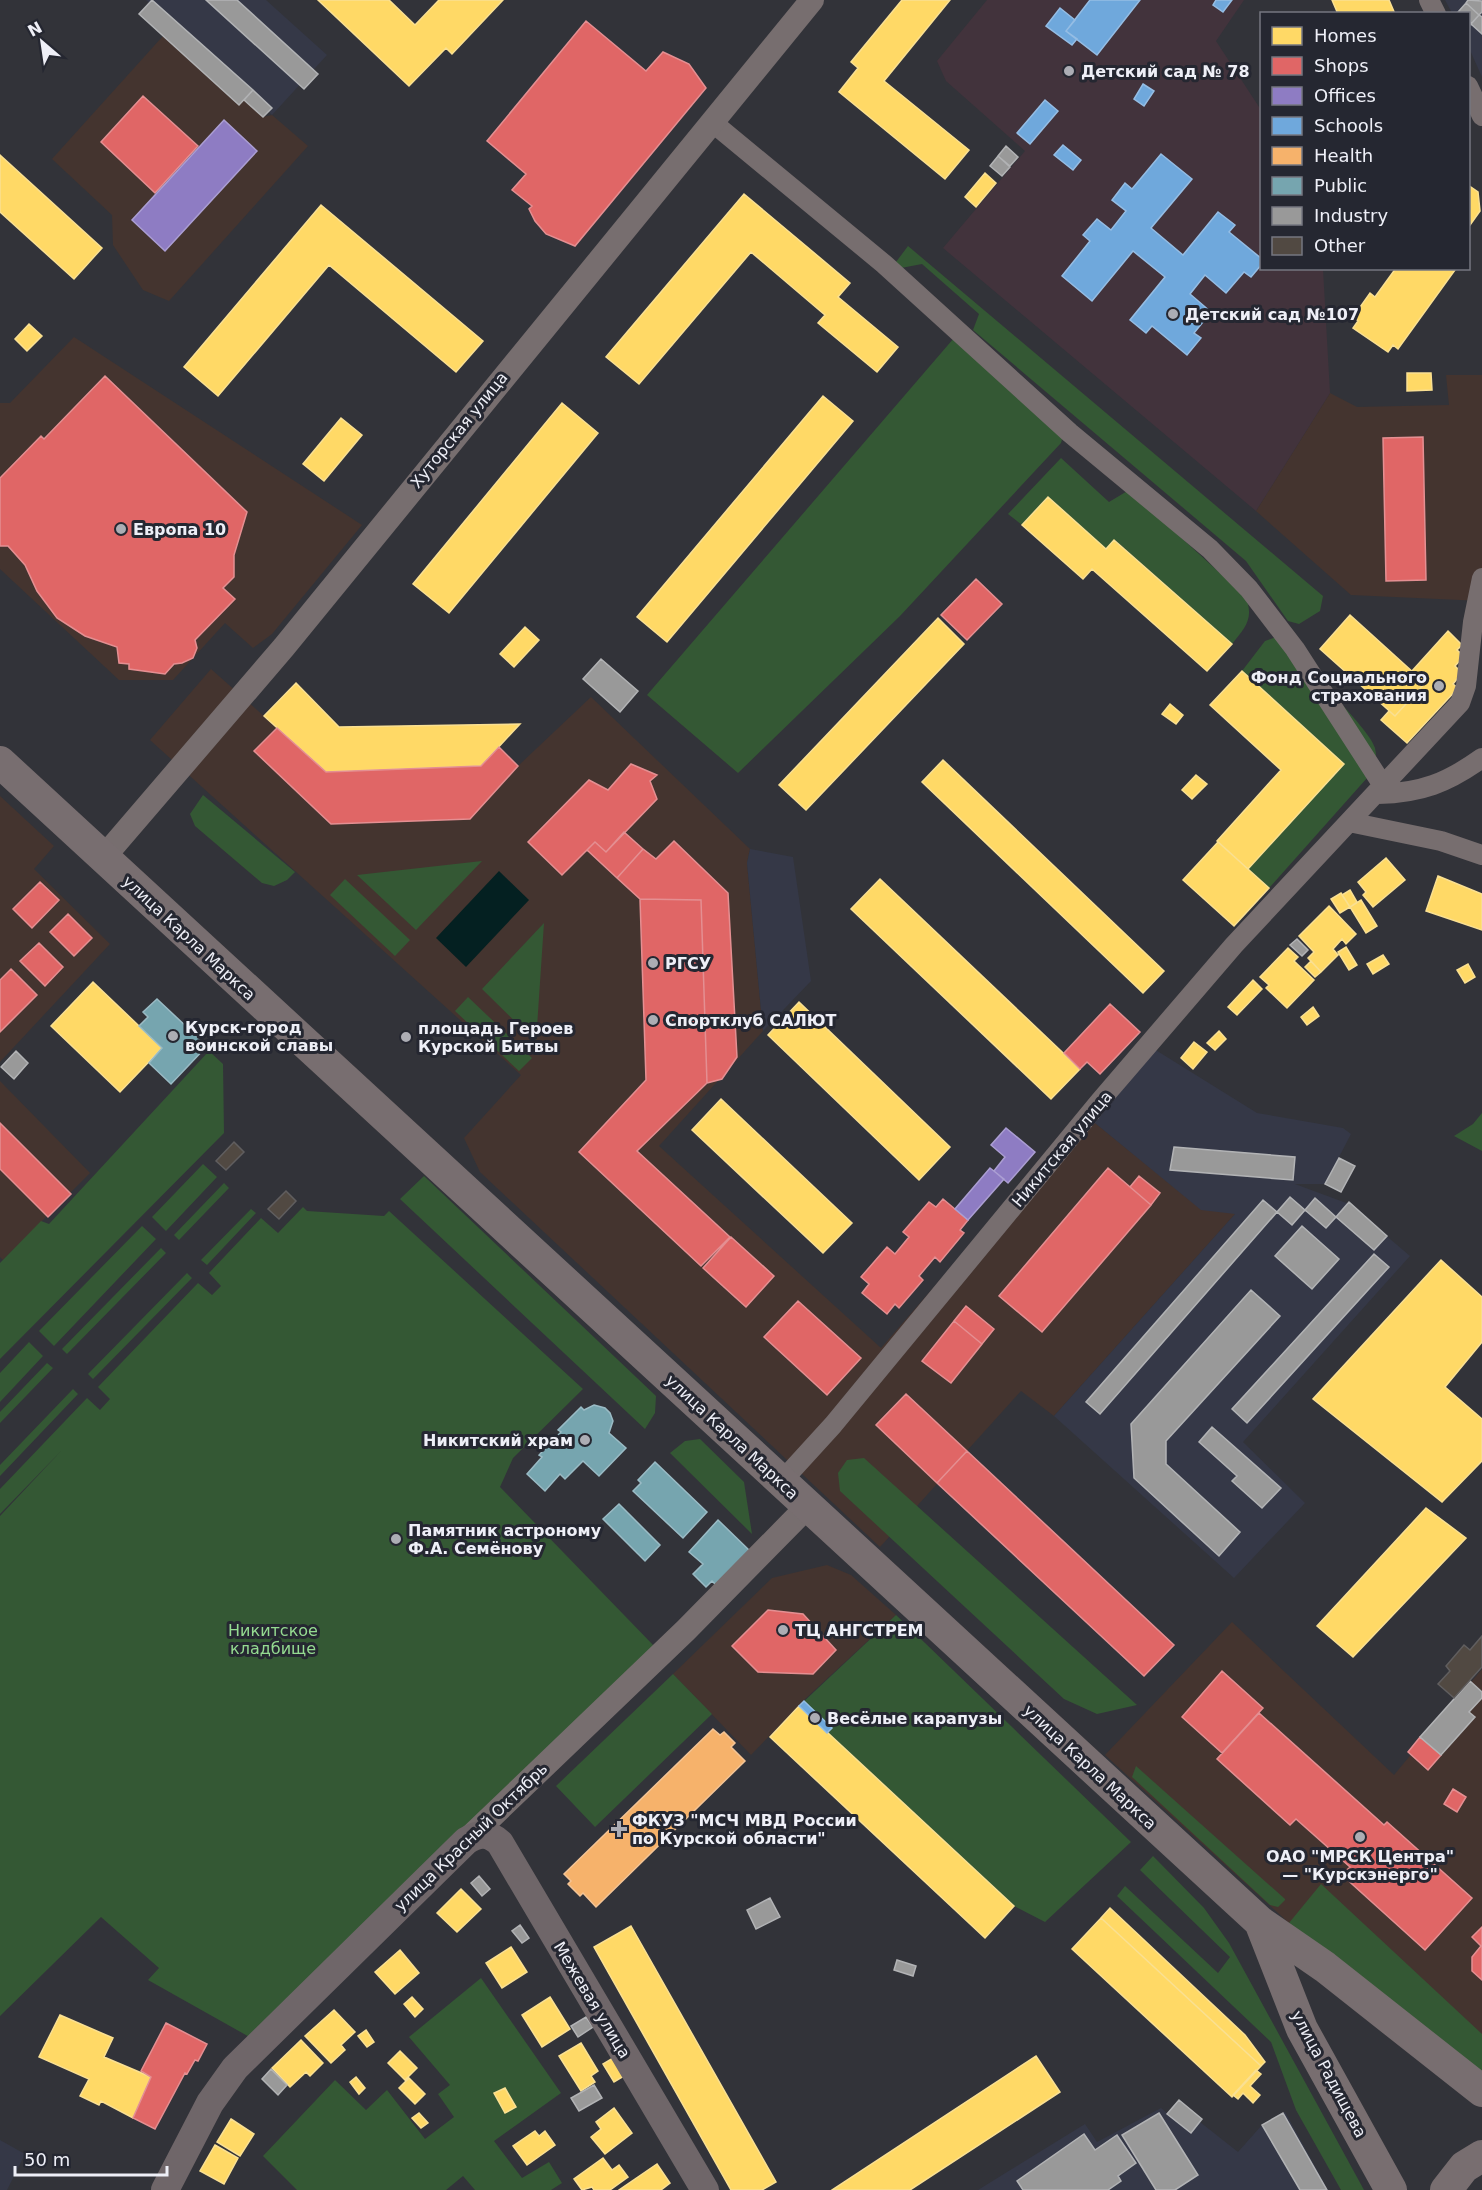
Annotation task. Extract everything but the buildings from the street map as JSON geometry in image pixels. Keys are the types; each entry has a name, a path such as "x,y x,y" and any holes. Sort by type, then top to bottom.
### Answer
{"main road":[{"name":"улица Карла Маркса","path":"0,762 1260,1922 1325,1967 1482,2091"},
{"name":"Межевая улица","path":"466,1841 481,1834 492,1837 500,1843 705,2190"},
{"name":"улица Красный Октябрь","path":"165,2190 210,2103 235,2068 466,1841"},
{"name":"улица Радищева","path":"1260,1922 1302,2029 1391,2190"},
{"path":"1446,2190 1464,2167 1482,2156"}],"street":[{"name":"Хуторская улица","path":"103,858 284,647 813,0"},
{"path":"1470,90 1482,116"},
{"path":"712,122 884,264 1070,433 1210,549 1248,589 1294,649 1381,791 1402,793 1428,788 1454,778 1482,758"},
{"name":"Никитская улица","path":"781,1482 832,1425 1100,1101 1234,945 1381,791 1460,703 1466,686 1473,622 1482,578"},
{"path":"1350,822 1441,841 1482,855"},
{"name":"улица Красный Октябрь","path":"466,1841 686,1630 807,1507"}],"shaded area":[{"path":"146,0 266,0 327,55 272,115"},
{"name":"Детский сад №107","path":"987,0 1244,0 1216,41 1260,108 1260,270 1323,270 1330,393 1256,511 943,248 1025,151 946,81 937,61"},
{"path":"1445,0 1482,0 1482,77 1470,50 1470,12 1451,12"},
{"path":"163,36 239,105 244,100 263,117 272,115 308,146 169,301 143,290 113,245 112,215 52,159"},
{"name":"Европа 10","path":"74,337 362,525 272,634 253,648 225,623 173,680 119,680 0,569 0,403 10,403"},
{"path":"1446,375 1482,375 1482,601 1351,595 1256,511 1330,393 1357,407 1449,405"},
{"path":"211,669 327,772 481,766 499,747 518,766 591,697 750,849 747,863 763,1031 659,1146 881,1348 1084,1114 1201,1209 1236,1213 1054,1416 1021,1391 880,1547 480,1172 464,1138 521,1075 150,740"},
{"path":"0,796 54,846 34,869 110,944 0,1062"},
{"path":"750,849 793,857 811,981 763,1031 747,863"},
{"path":"499,871 529,900 466,967 436,938"},
{"path":"1146,1044 1257,1113 1343,1128 1351,1134 1325,1184 1295,1184 1349,1204 1410,1256 1243,1442 1305,1503 1234,1578 1054,1416 1235,1214 1201,1210 1084,1114"},
{"path":"0,1081 90,1173 3,1260 0,1257"},
{"path":"827,1565 851,1575 896,1615 804,1700 751,1755 673,1674 772,1578"},
{"path":"1232,1622 1394,1775 1482,1669 1482,2055 1289,1923 1105,1755"},
{"path":"1179,2100 1202,2119 1200,2122 1238,2152 1262,2125 1285,2112 1328,2190 978,2190 1085,2124 1097,2142 1161,2108 1168,2114"},
{"path":"0,2140 25,2154 7,2190 0,2190"}],"green space":[{"path":"908,246 1323,596 1320,611 1299,624 1288,621 1246,561 973,330 979,314 922,264 901,268 896,262"},
{"path":"954,338 1063,436 1061,443 900,616 738,773 647,695"},
{"path":"1061,458 1109,502 1129,490 1245,596 1249,617 1232,644 1115,540 1106,549 1048,497 1022,525 1008,514"},
{"path":"1276,637 1360,725 1375,748 1376,760 1367,778 1269,888 1248,869 1344,764 1242,671 1265,641"},
{"path":"203,795 295,872 287,880 274,886 262,883 195,826 190,814"},
{"path":"482,861 416,930 357,875"},
{"path":"345,879 410,940 395,956 330,895"},
{"path":"544,923 536,1042 482,989"},
{"path":"468,997 532,1058 519,1071 455,1011"},
{"path":"209,1051 223,1064 224,1133 0,1359 0,1263 41,1221 49,1224"},
{"path":"1482,1113 1482,1151 1454,1136 1473,1124"},
{"path":"203,1164 217,1177 166,1231 152,1217"},
{"path":"424,1176 656,1396 655,1413 645,1429 400,1199"},
{"path":"224,1183 229,1188 179,1240 174,1235"},
{"name":"Никитское кладбище","path":"303,1207 307,1211 384,1216 389,1211 583,1389 513,1458 500,1487 655,1647 253,2039 148,1980 159,1968 101,1917 0,2016 0,1516 62,1450 0,1514 0,1489 87,1398 100,1410 110,1399 98,1387 198,1283 212,1295 221,1286 209,1273 261,1218 278,1233"},
{"path":"251,1209 256,1213 207,1265 201,1260"},
{"path":"142,1226 156,1239 54,1346 39,1331"},
{"path":"161,1248 166,1253 67,1354 62,1349"},
{"path":"187,1273 192,1278 93,1379 88,1374"},
{"path":"29,1342 43,1356 0,1402 0,1373"},
{"path":"47,1363 53,1368 0,1423 0,1412"},
{"path":"73,1389 78,1394 0,1476 0,1465"},
{"path":"700,1439 744,1482 752,1534 670,1453 685,1441"},
{"path":"864,1458 1137,1705 1097,1714 1064,1699 840,1491 838,1473 847,1460"},
{"path":"896,1615 1131,1842 1045,1922 1014,1906 799,1706"},
{"path":"673,1674 712,1714 595,1827 556,1786"},
{"path":"1136,1766 1285,1900 1278,1907 1270,1905 1132,1777"},
{"path":"1153,1856 1204,1908 1229,1943 1364,2190 1341,2190 1296,2110 1271,2042 1117,1896 1125,1886 1218,1973 1230,1957 1140,1870"},
{"path":"1321,1884 1482,2034 1482,2074 1289,1923"},
{"path":"481,1978 561,2093 494,2141 522,2178 549,2162 562,2183 551,2190 475,2190 463,2176 446,2190 297,2190 263,2156 335,2080 366,2110 387,2090 425,2139 454,2117 438,2094 450,2085 409,2037"}],"place":[{"name":"Детский сад № 78","path":"1069,71"},
{"name":"Детский сад №107","path":"1173,314"},
{"name":"Европа 10","path":"121,529"},
{"name":"Фонд Социального страхования","path":"1439,686"},
{"name":"РГСУ","path":"653,963"},
{"name":"Спортклуб САЛЮТ","path":"653,1020"},
{"name":"Курск-город воинской славы","path":"173,1036"},
{"name":"площадь Героев Курской Битвы","path":"406,1037"},
{"name":"Никитский храм","path":"585,1440"},
{"name":"Памятник астроному Ф.А. Семёнову","path":"396,1539"},
{"name":"ТЦ АНГСТРЕМ","path":"783,1630"},
{"name":"Весёлые карапузы","path":"815,1718"},
{"name":"ФКУЗ \"МСЧ МВД России по Курской области\"","path":"619,1829"},
{"name":"ОАО \"МРСК Центра\" — \"Курскэнерго\"","path":"1360,1837"}]}
